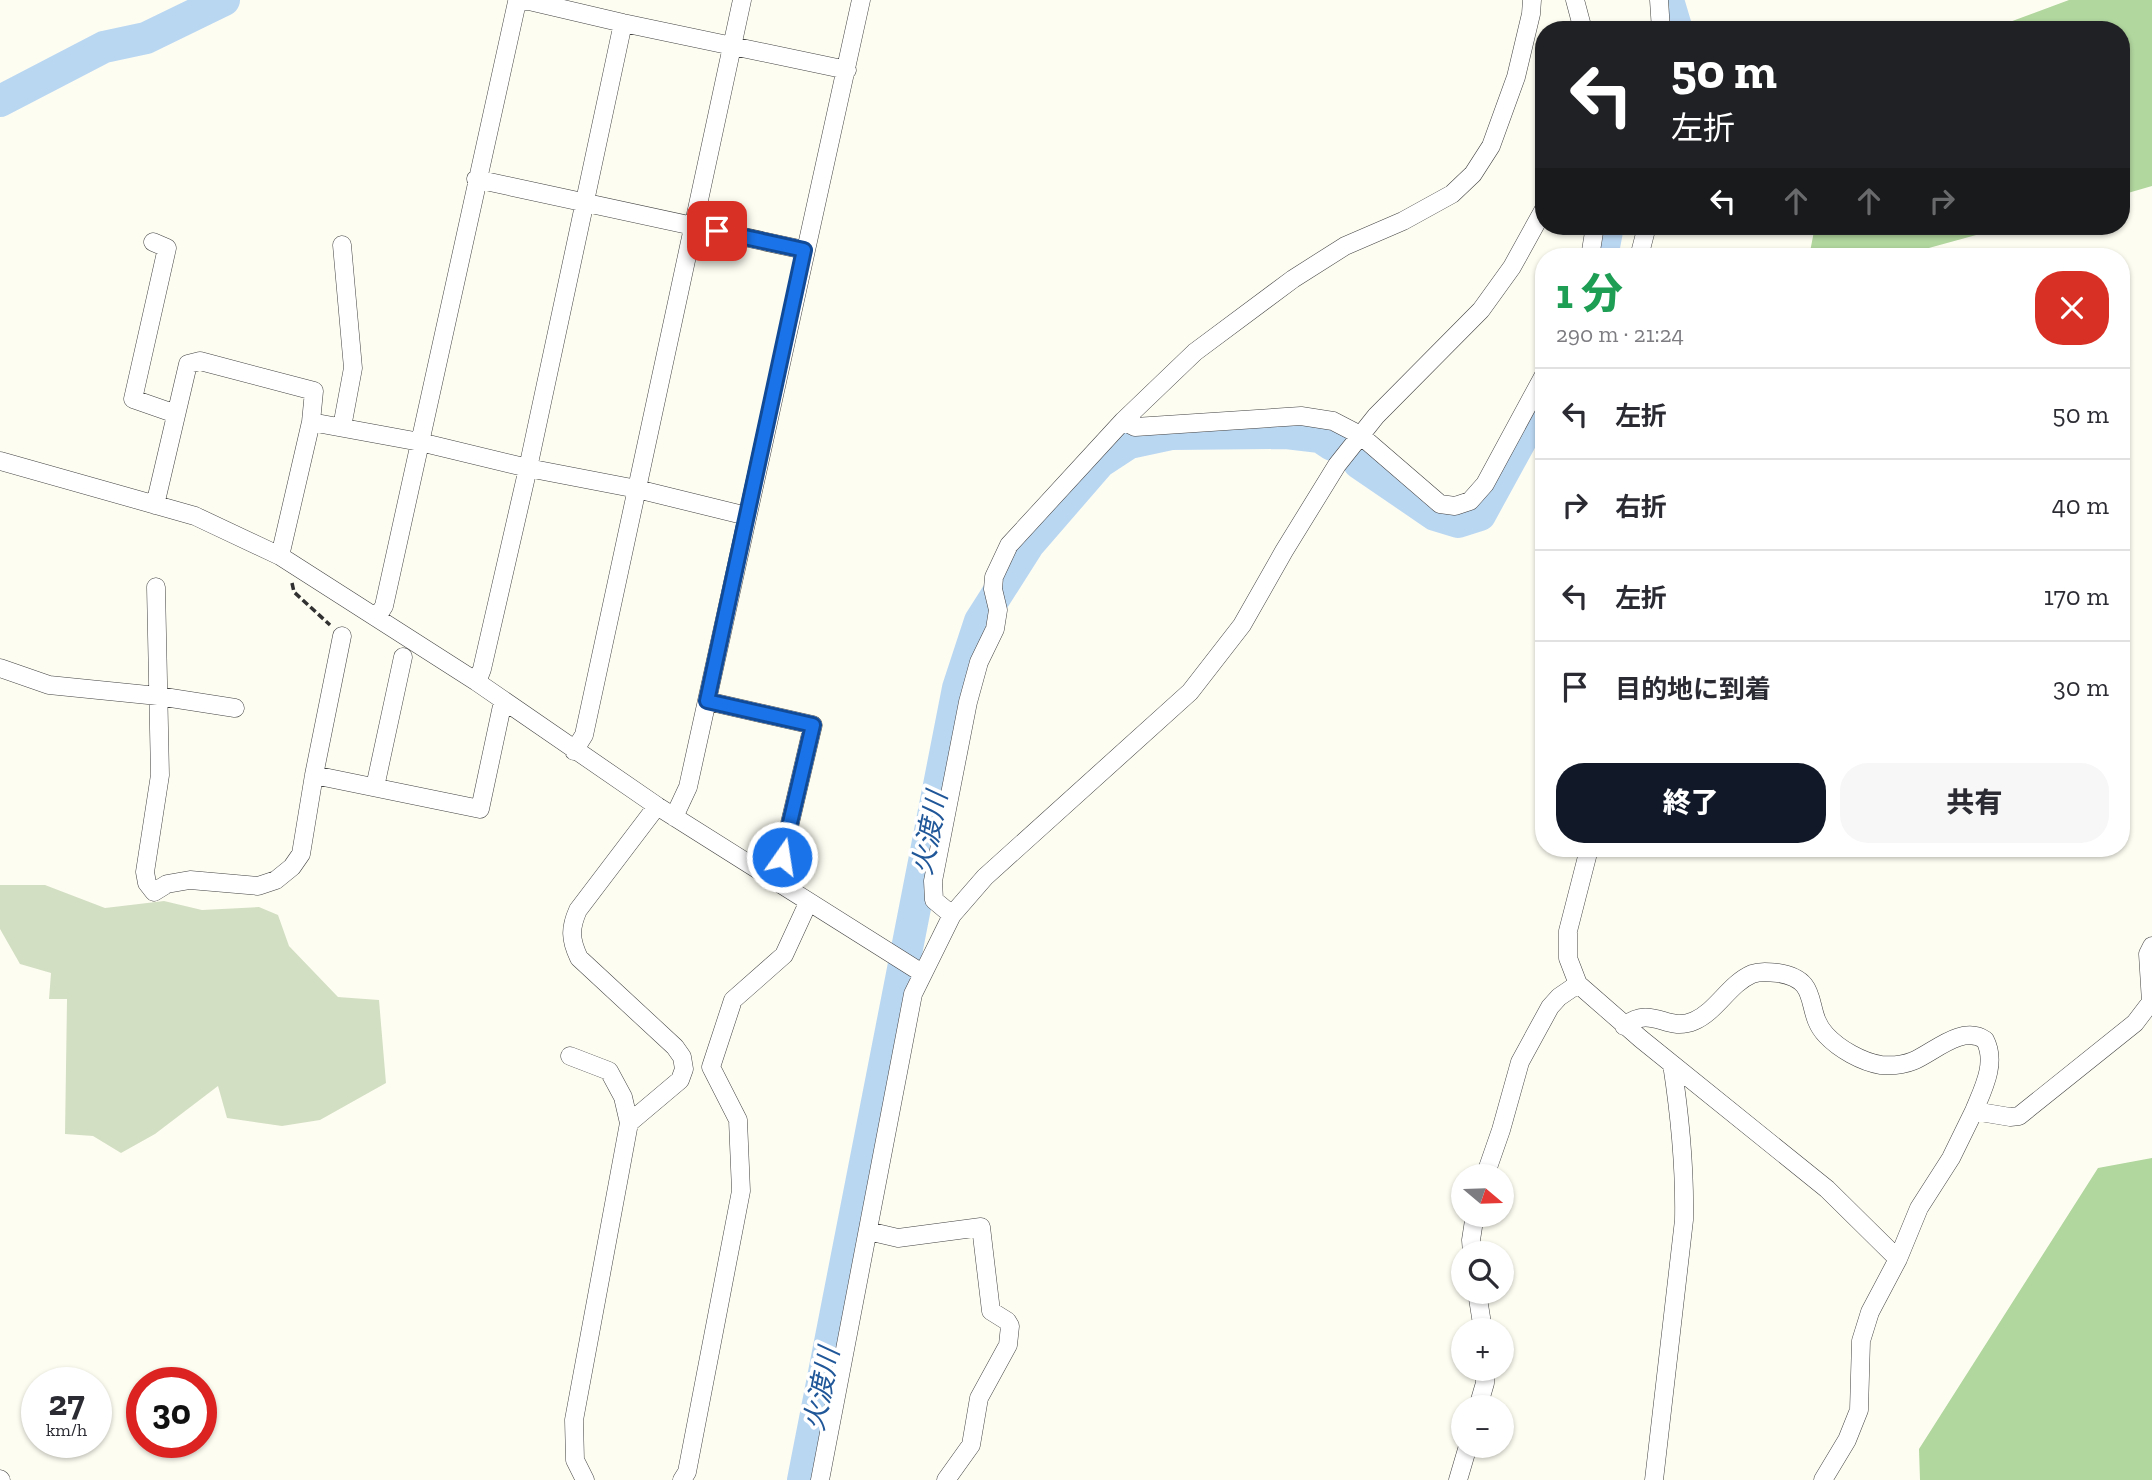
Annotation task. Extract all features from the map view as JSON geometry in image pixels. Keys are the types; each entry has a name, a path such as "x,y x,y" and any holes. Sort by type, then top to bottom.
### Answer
{"street":[{"path":"674,817 688,787 861,0"},
{"path":"952,915 934,900 933,881 968,702 979,663 995,629 998,610 993,589 994,577 1009,545 1124,421 1195,352 1293,279 1345,246 1403,221 1452,194 1473,174 1491,146 1516,77 1532,0"},
{"path":"1576,0 1581,21"},
{"path":"1659,0 1660,21"},
{"path":"377,617 384,606 517,2 529,1 847,70"},
{"path":"573,751 583,735 695,227 741,1"},
{"path":"477,682 528,468 623,23"},
{"path":"476,179 804,250"},
{"path":"820,1480 917,970 952,915 985,877 1190,692 1242,625 1324,486 1360,435 1481,310 1512,267 1535,225"},
{"path":"153,242 167,248 133,399 176,414"},
{"path":"342,245 353,368 342,426"},
{"path":"155,505 188,364 200,361 314,391 311,422 284,558"},
{"path":"1124,421 1135,427 1301,416 1333,421 1360,435 1440,503 1455,506 1470,501 1485,484 1535,392"},
{"path":"311,422 421,442 747,516"},
{"path":"0,461 208,521 284,558 477,682 573,751 769,879 917,970"},
{"path":"156,587 160,775 145,872 147,883 153,892 167,884 190,880 258,886 276,880 292,867 301,854 342,636"},
{"path":"375,788 402,657"},
{"path":"0,668 49,685 158,695 235,708"},
{"path":"314,775 480,809 503,701"},
{"path":"707,701 813,725 782,857 769,879"},
{"path":"629,1123 680,1080 684,1069 682,1057 675,1047 579,958 571,943 571,926 578,910 657,806"},
{"path":"1587,857 1568,931 1568,958 1578,984 1624,1026 1827,1189 1898,1259"},
{"path":"682,1480 687,1472 741,1191 738,1120 710,1067 733,1000 784,956 808,903"},
{"path":"1974,1111 2020,1116 2135,1023 2151,1002 2148,954 2152,946"},
{"path":"1624,1026 1635,1018 1648,1016 1668,1023 1692,1022 1704,1016 1752,974 1764,971 1800,981 1809,990 1819,1024 1825,1034 1852,1054 1866,1060 1881,1065 1899,1065 1915,1061 1940,1045 1960,1037 1980,1037 1988,1046 1990,1061 1984,1087 1974,1111 1951,1158 1919,1209 1898,1259 1870,1311 1861,1341 1859,1410 1847,1440 1823,1480"},
{"path":"1489,1164 1520,1062 1550,1007 1578,984"},
{"path":"570,1056 609,1071 623,1097 629,1123 574,1420 575,1460 585,1480"},
{"path":"1654,1480 1684,1220 1681,1153 1672,1064"},
{"path":"868,1231 898,1238 981,1227 991,1311 1010,1326 1008,1345 979,1398 971,1446 946,1480"},
{"path":"1458,1480 1464,1458"}],"path":[{"path":"284,558 293,592 342,636"}],"green space":[{"path":"2069,0 2152,0 2152,186 2130,192 2130,21 2012,21"},
{"path":"1813,235 1976,235 1929,248 1811,248"},
{"path":"0,885 45,885 105,908 164,901 202,910 259,907 278,915 289,946 338,997 379,1000 386,1083 320,1120 282,1126 227,1118 218,1086 155,1134 121,1153 93,1136 65,1134 67,999 49,999 51,973 20,964 0,929"},
{"path":"2152,1158 2152,1480 1920,1480 1919,1449 2098,1168"}],"waterway":[{"path":"0,101 104,47 146,38 224,0"},
{"name":"火渡川","path":"1668,0 1674,21"},
{"name":"火渡川","path":"1604,248 1606,235"},
{"name":"火渡川","path":"1359,463 1435,515 1458,522 1480,515 1535,414"},
{"name":"火渡川","path":"803,1480 958,688 980,621 1029,544 1100,462 1129,443 1171,434 1286,433 1320,437 1332,445"}],"route":[{"path":"717,231 804,250 707,701 813,725 782,857"}]}
